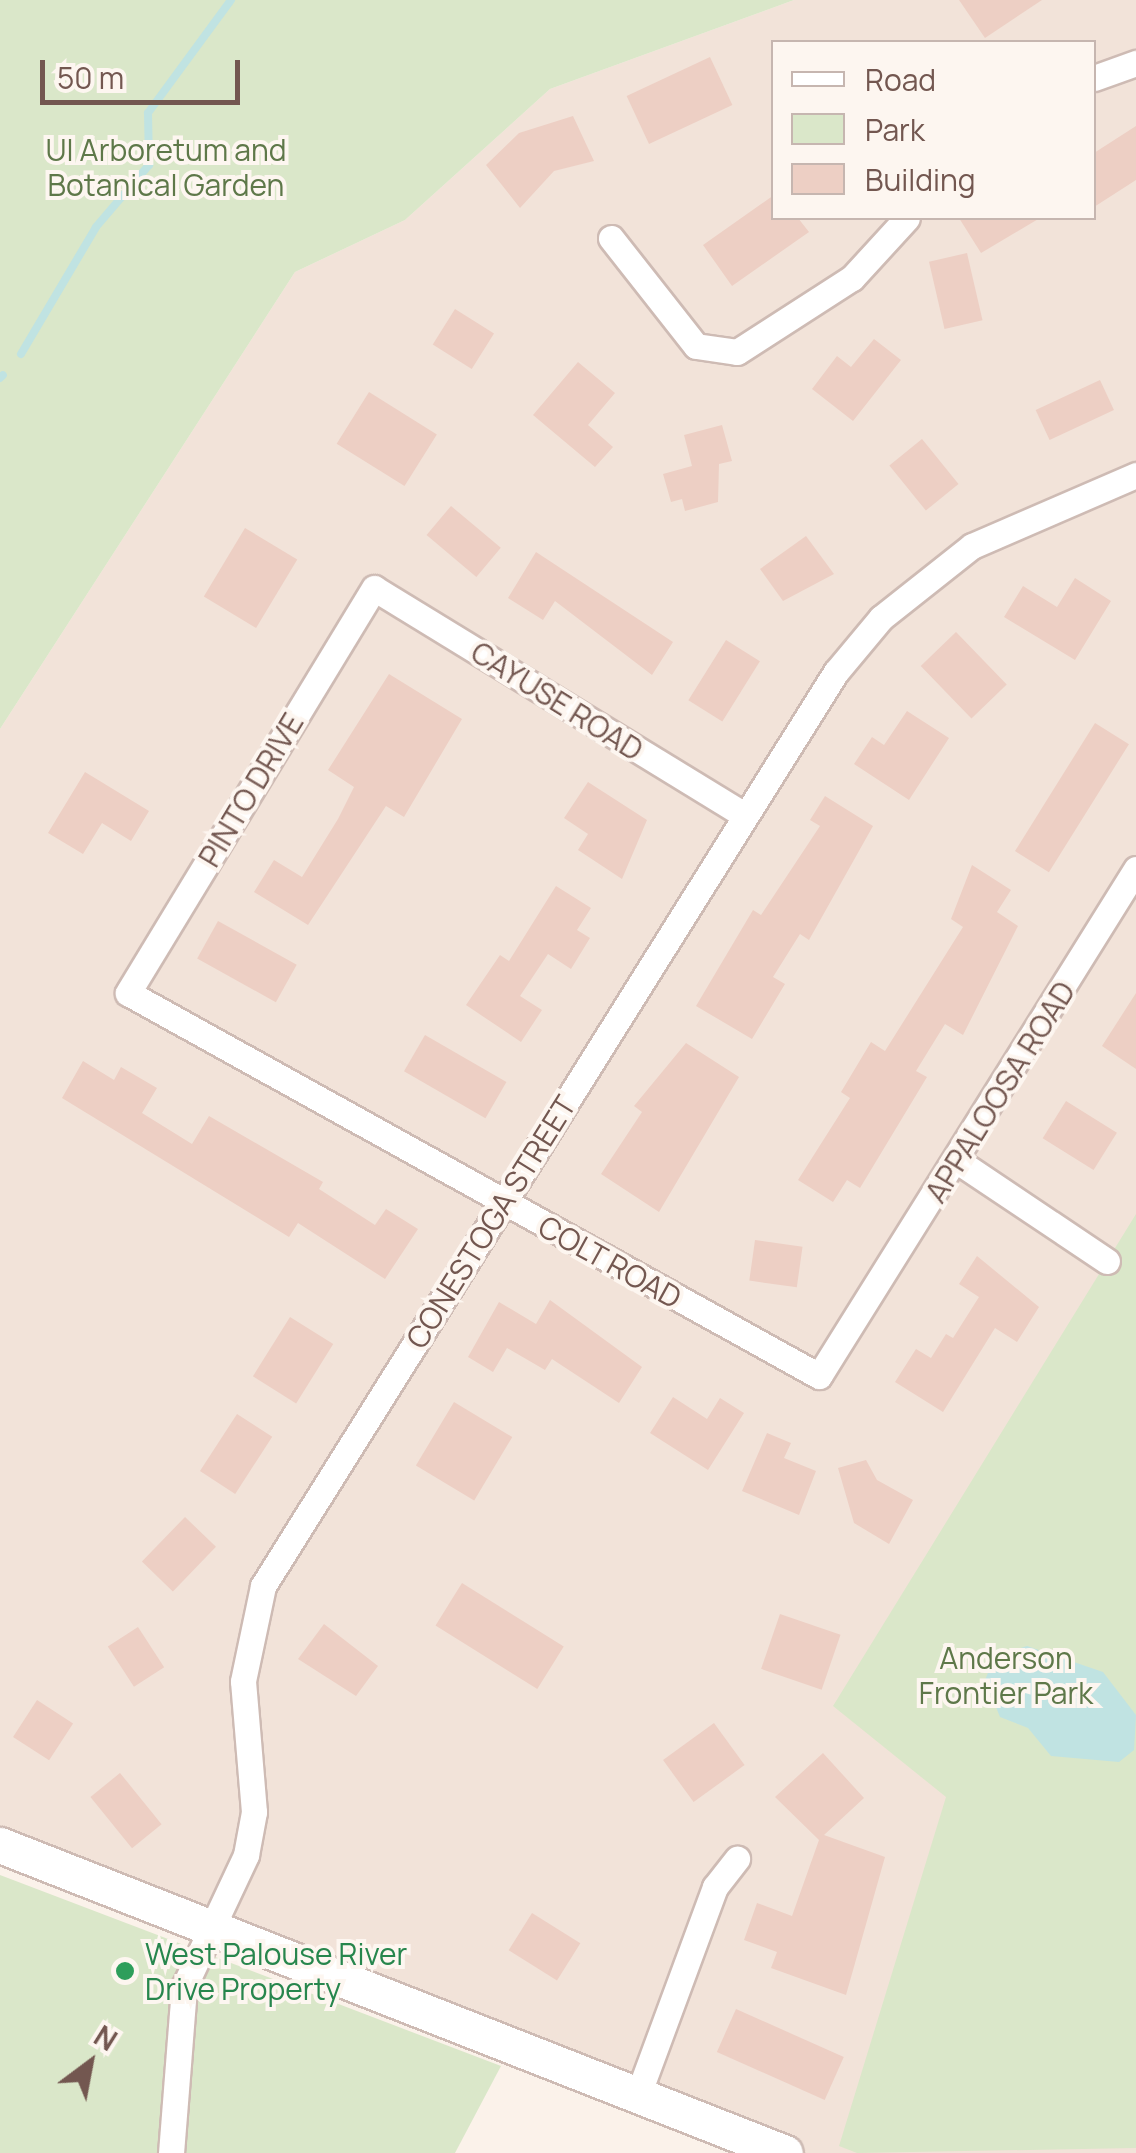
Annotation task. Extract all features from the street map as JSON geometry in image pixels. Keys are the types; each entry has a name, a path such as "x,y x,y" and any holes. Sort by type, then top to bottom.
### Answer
{"street":[{"path":"1096,77 1136,63"},
{"path":"611,238 696,346 736,352 852,278 905,220"},
{"name":"CONESTOGA STREET","path":"172,2153 184,1987 246,1855 254,1812 243,1681 263,1586 741,814 836,672 916,586 972,546 1136,474"},
{"name":"CAYUSE ROAD","path":"374,588 741,814"},
{"name":"PINTO DRIVE","path":"128,992 374,588"},
{"name":"APPALOOSA ROAD","path":"860,1314 959,1162 1136,869"},
{"name":"COLT ROAD","path":"128,992 503,1204 820,1376 860,1314"},
{"path":"959,1162 1107,1261"},
{"path":"0,1845 785,2153"},
{"path":"638,2095 716,1887 738,1860"}],"shaded area":[{"path":"794,0 1136,0 1136,2153 784,2153 0,1847 0,729 295,272 405,220 550,89"}],"green space":[{"name":"UI Arboretum and Botanical Garden","path":"0,0 794,0 550,89 405,220 295,272 0,729"},
{"name":"Anderson Frontier Park","path":"1136,1214 1136,2148 857,2153 839,2146 946,1797 833,1706"},
{"name":"West Palouse River Drive Property","path":"0,1875 501,2066 455,2153 0,2153"}],"water":[{"path":"1027,1646 1103,1672 1136,1715 1134,1750 1119,1762 1051,1756 1028,1728 1000,1717 985,1680 995,1656"}],"building":[{"path":"959,0 1042,0 985,38"},
{"path":"710,57 732,105 649,144 627,96"},
{"path":"573,116 594,161 554,171 520,208 486,165 519,133"},
{"path":"1136,126 1136,180 1096,206 1096,152"},
{"path":"771,197 771,220 800,220 809,232 732,286 703,245"},
{"path":"960,220 1037,220 981,253"},
{"path":"967,253 983,320 945,329 929,262"},
{"path":"455,309 494,333 472,369 433,345"},
{"path":"874,339 901,360 853,421 812,389 837,356 851,367"},
{"path":"578,362 615,393 588,425 613,447 595,467 533,415"},
{"path":"1100,380 1114,410 1050,440 1036,410"},
{"path":"369,392 437,434 405,486 337,444"},
{"path":"722,425 732,461 719,464 718,502 685,511 682,499 671,502 663,474 692,466 684,435"},
{"path":"922,439 959,484 926,511 889,465"},
{"path":"451,506 501,548 476,577 427,535"},
{"path":"245,528 297,559 256,628 204,597"},
{"path":"806,536 834,574 783,601 760,569"},
{"path":"536,552 673,642 652,675 555,601 543,620 508,598"},
{"path":"1075,578 1111,601 1075,660 1004,617 1023,586 1057,607"},
{"path":"956,632 1007,685 971,719 921,666"},
{"path":"726,640 760,661 722,721 688,700"},
{"path":"389,674 462,719 404,817 386,806 308,925 254,892 274,860 302,877 338,819 354,787 328,770"},
{"path":"907,711 949,738 909,800 854,764 872,737 884,745"},
{"path":"1095,723 1129,744 1049,872 1015,851"},
{"path":"85,772 149,811 131,841 102,823 83,854 48,833"},
{"path":"588,782 647,820 622,879 578,850 588,834 564,818"},
{"path":"825,796 873,826 809,940 800,934 773,977 785,984 752,1039 696,1006 753,910 761,915 820,826 810,820"},
{"path":"972,865 1011,890 997,912 1018,926 963,1035 945,1024 916,1071 927,1077 860,1188 847,1180 833,1202 798,1180 850,1098 841,1092 871,1042 885,1051 963,927 951,919"},
{"path":"556,886 591,908 577,930 590,938 571,969 548,954 520,996 542,1010 521,1042 466,1005 500,955 509,961"},
{"path":"218,921 297,965 276,1002 197,959"},
{"path":"1136,993 1136,1069 1102,1046"},
{"path":"425,1035 506,1082 485,1118 404,1071"},
{"path":"686,1043 739,1077 659,1212 601,1174 642,1112 634,1106"},
{"path":"83,1061 114,1080 121,1067 157,1088 142,1113 192,1144 209,1116 323,1182 319,1189 375,1225 386,1209 418,1229 385,1279 298,1223 289,1237 62,1098"},
{"path":"1066,1101 1117,1133 1094,1170 1043,1138"},
{"path":"755,1240 803,1247 797,1287 749,1281"},
{"path":"977,1256 1039,1307 1017,1342 995,1328 943,1412 895,1382 916,1349 931,1358 946,1334 953,1338 979,1297 959,1284"},
{"path":"550,1300 642,1367 619,1403 552,1359 545,1370 507,1348 493,1372 468,1357 499,1302 536,1324"},
{"path":"290,1317 333,1344 296,1403 253,1376"},
{"path":"673,1397 707,1419 720,1398 744,1413 708,1470 650,1433"},
{"path":"454,1402 512,1437 474,1500 416,1465"},
{"path":"237,1414 272,1437 235,1494 200,1471"},
{"path":"767,1433 791,1443 784,1458 816,1471 799,1515 742,1491"},
{"path":"866,1460 877,1480 913,1500 889,1544 854,1523 838,1468"},
{"path":"185,1517 216,1547 173,1591 142,1562"},
{"path":"462,1583 564,1647 537,1689 436,1625"},
{"path":"780,1614 841,1635 822,1690 761,1669"},
{"path":"324,1624 378,1666 356,1696 298,1659"},
{"path":"138,1627 164,1667 134,1687 108,1647"},
{"path":"37,1700 73,1723 49,1760 13,1737"},
{"path":"714,1723 745,1765 694,1802 663,1760"},
{"path":"823,1753 864,1798 824,1835 885,1857 846,1995 771,1968 777,1952 744,1940 757,1903 792,1916 819,1840 775,1797"},
{"path":"120,1773 162,1824 132,1848 90,1797"},
{"path":"532,1913 580,1943 557,1981 509,1950"},
{"path":"736,2009 844,2057 825,2100 717,2052"}],"waterway":[{"path":"21,354 96,227 149,165 148,113 231,0"},
{"path":"0,378 3,375"}],"place":[{"name":"West Palouse River Drive Property","path":"125,1971"}]}
